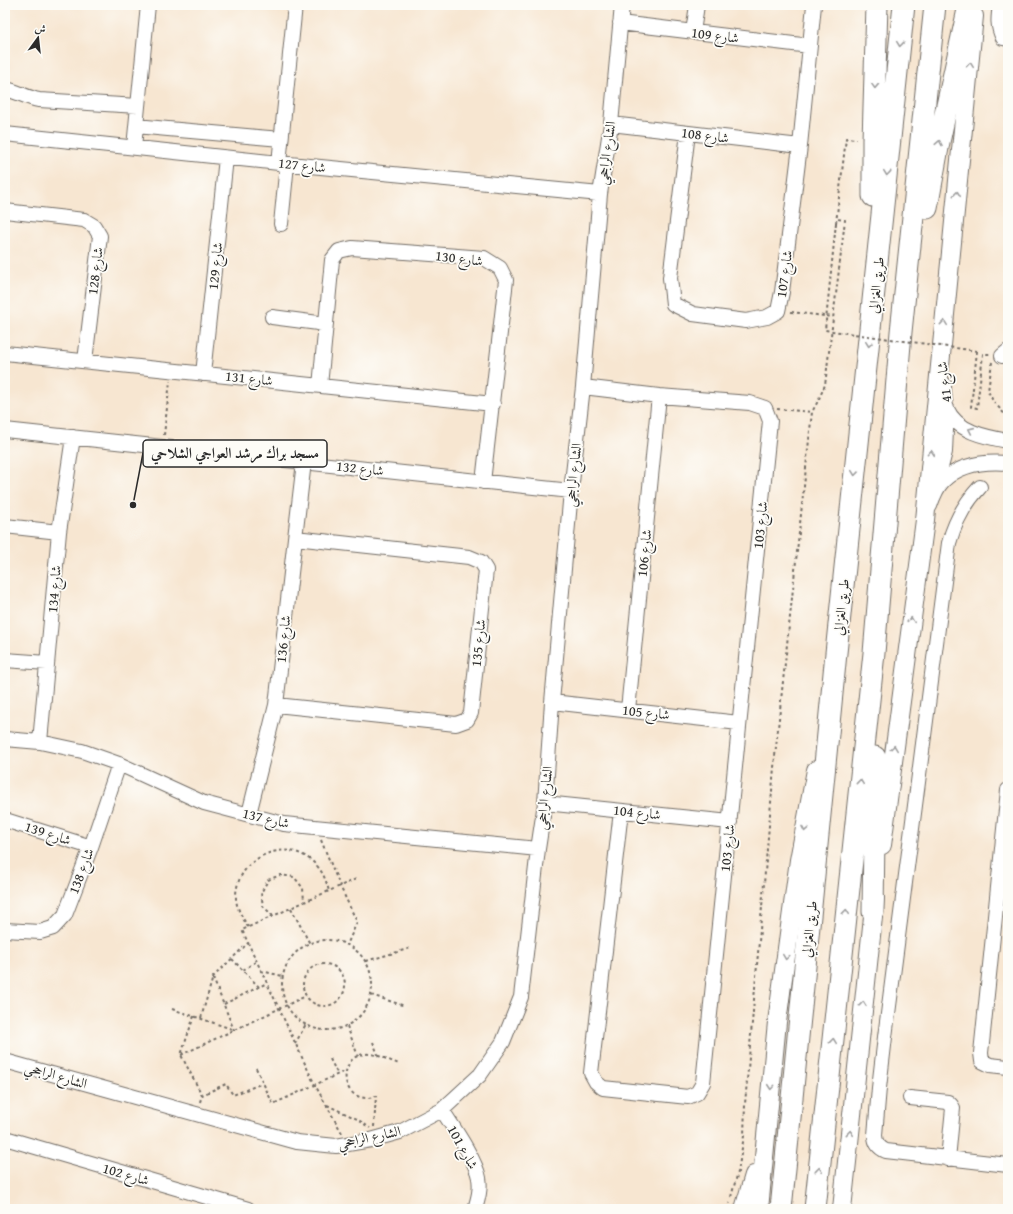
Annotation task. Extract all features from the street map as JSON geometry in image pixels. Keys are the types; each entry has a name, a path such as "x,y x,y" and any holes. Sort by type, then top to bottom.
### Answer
{"highway":[{"path":"872,321 873,140 877,5"},
{"name":"طريق الغزالي","path":"782,1209 836,653 904,5"},
{"path":"815,1209 874,653 901,332 935,5"},
{"path":"901,332 913,296 930,189 968,5"},
{"path":"873,912 875,768 874,653"}],"main road":[{"path":"842,1209 873,912 925,520 940,354 976,5"},
{"path":"759,1209 777,1022 800,860 836,653"},
{"path":"744,1209 768,1122"},
{"path":"846,1172 847,1209"}],"street":[{"path":"134,147 148,5"},
{"path":"281,224 283,164 281,139 295,5"},
{"name":"الشارع الراجحي","path":"5,1061 297,1142 336,1146 400,1132 442,1110 480,1075 504,1042 521,997 538,849 545,802 552,702 571,491 583,387 600,194 611,124 622,5"},
{"path":"693,32 697,5"},
{"name":"شارع 107","path":"688,133 670,278 673,304 693,314 746,321 768,317 778,311 782,292 800,146 814,5"},
{"path":"1000,5 998,21 999,30 1003,38 1008,39"},
{"name":"شارع 109","path":"620,23 810,46"},
{"path":"5,89 39,100 138,106"},
{"name":"شارع 108","path":"611,124 800,146"},
{"path":"136,126 281,139"},
{"name":"شارع 127","path":"5,134 283,164 600,194"},
{"name":"شارع 129","path":"203,374 226,158"},
{"name":"شارع 128","path":"5,211 84,220 94,226 100,236 85,361"},
{"name":"شارع 130","path":"320,386 332,260 339,251 352,248 484,258 500,268 506,280 483,482"},
{"path":"272,317 326,324"},
{"name":"شارع 131","path":"5,353 493,404"},
{"name":"شارع 41","path":"940,354 947,408 958,425 984,436 1008,441"},
{"path":"583,387 660,396 750,402 765,408"},
{"name":"شارع 106","path":"628,710 660,396"},
{"name":"شارع 103","path":"621,811 591,1073 596,1082 604,1088 688,1098 697,1093 702,1083 770,421 765,408"},
{"path":"925,520 934,494 945,452 947,408"},
{"name":"شارع 132","path":"5,430 571,491"},
{"name":"شارع 134","path":"40,742 59,532 73,437"},
{"name":"شارع 136","path":"249,814 276,705 294,538 304,462"},
{"path":"934,494 942,482 959,470 974,464 997,462 1008,463"},
{"path":"980,487 963,507 954,524 949,543 884,1037 875,1135 876,1143 886,1151 1008,1165"},
{"path":"5,526 59,532"},
{"name":"شارع 135","path":"276,705 456,724 467,720 471,713 486,570 481,562 468,557 294,538"},
{"path":"5,660 47,663"},
{"name":"شارع 105","path":"552,702 740,722"},
{"name":"شارع 137","path":"5,739 40,742 82,751 119,764 204,802 284,824 538,849"},
{"name":"شارع 138","path":"5,930 40,932 53,928 65,914 91,846 119,764"},
{"path":"1008,790 981,1053 982,1061 990,1065 1008,1067"},
{"name":"شارع 104","path":"545,802 730,822"},
{"name":"شارع 139","path":"5,820 91,846"},
{"path":"910,1098 948,1102 953,1108 948,1159"},
{"name":"شارع 101","path":"442,1110 472,1158 479,1178 479,1196 475,1209"},
{"name":"شارع 102","path":"5,1138 248,1209"}],"path":[{"path":"873,140 846,138 825,330 977,351 971,407 977,408 983,354"},
{"path":"727,1209 730,1204 738,1172 744,1136 746,1088 775,756 812,412 825,385 845,220 837,219"},
{"path":"778,311 833,317"},
{"path":"1000,356 988,391 993,401 1008,418"},
{"path":"162,447 172,370"},
{"path":"765,408 812,412"},
{"path":"316,827 340,886 357,922 347,945"},
{"path":"249,927 240,914 236,899 238,883 245,869 256,858 271,852 287,850 302,854 315,863 324,876 329,891"},
{"path":"274,916 263,906 261,893 268,880 280,874 294,877 303,888 304,902"},
{"path":"348,1144 315,1085 242,930 356,879"},
{"path":"291,908 310,944"},
{"path":"322,941 335,941 347,945 357,952 365,961 370,971 372,983 371,995 366,1008 358,1018 347,1026 333,1030 319,1029 298,1019 287,1005 282,986 283,976 292,957 300,949 310,944 322,941"},
{"path":"201,1018 213,977 248,942"},
{"path":"365,961 411,948"},
{"path":"232,959 259,987"},
{"path":"243,970 257,961"},
{"path":"327,964 334,967 344,978 346,986 344,993 340,1000 334,1004 318,1006 311,1002 306,996 303,989 304,981 312,968 327,964"},
{"path":"261,970 283,976"},
{"path":"213,977 234,1030"},
{"path":"224,1004 267,983"},
{"path":"371,995 405,1006"},
{"path":"182,1056 306,996"},
{"path":"172,1009 234,1030"},
{"path":"194,1016 182,1056 202,1095 226,1084 234,1095 263,1082"},
{"path":"296,1044 306,1024"},
{"path":"347,1026 358,1056"},
{"path":"373,1042 379,1057"},
{"path":"326,1104 357,1119 374,1130 376,1096 367,1098 357,1096 353,1093 345,1081 346,1071 350,1062 358,1056 369,1054 399,1064"},
{"path":"330,1059 338,1075"},
{"path":"256,1068 273,1104 346,1071"}],"place":[{"name":"مسجد براك مرشد العواجي الشلاحي","path":"133,505"}]}
